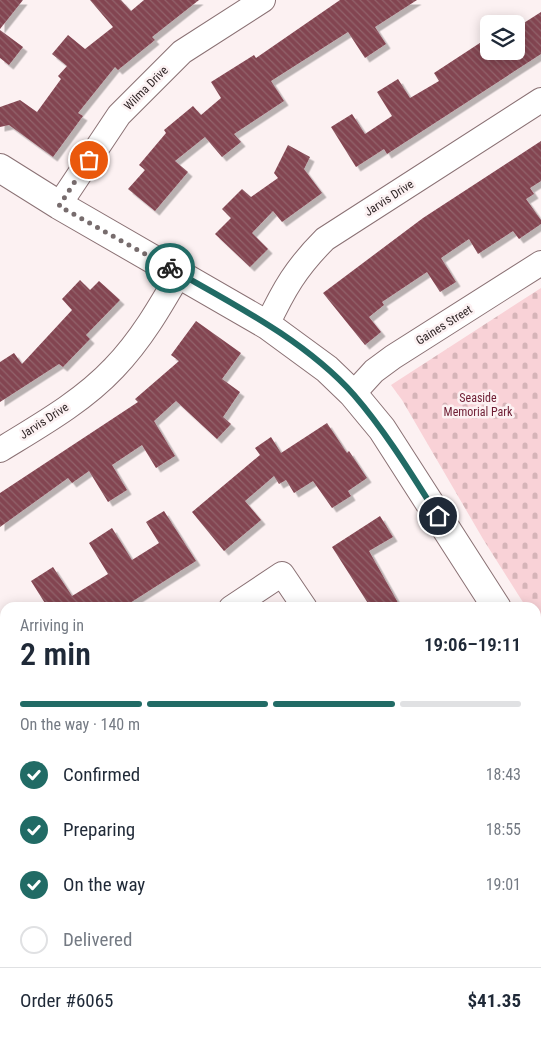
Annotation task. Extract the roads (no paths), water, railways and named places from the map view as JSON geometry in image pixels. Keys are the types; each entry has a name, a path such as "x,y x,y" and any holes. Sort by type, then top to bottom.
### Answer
{"main road":[{"path":"0,168 59,206 267,325 304,350 353,394 401,457 493,602"}],"street":[{"name":"Wilma Drive","path":"59,206 119,115 182,52 263,0"},
{"name":"Jarvis Drive","path":"267,325 288,282 304,260 325,239 541,100"},
{"name":"Gaines Street","path":"353,394 374,371 541,263"},
{"name":"Jarvis Drive","path":"0,450 64,410 114,368 150,324 179,274"},
{"path":"240,602 282,574 301,602"}],"park label":[{"name":"Seaside Memorial Park","path":"478,405"}]}
